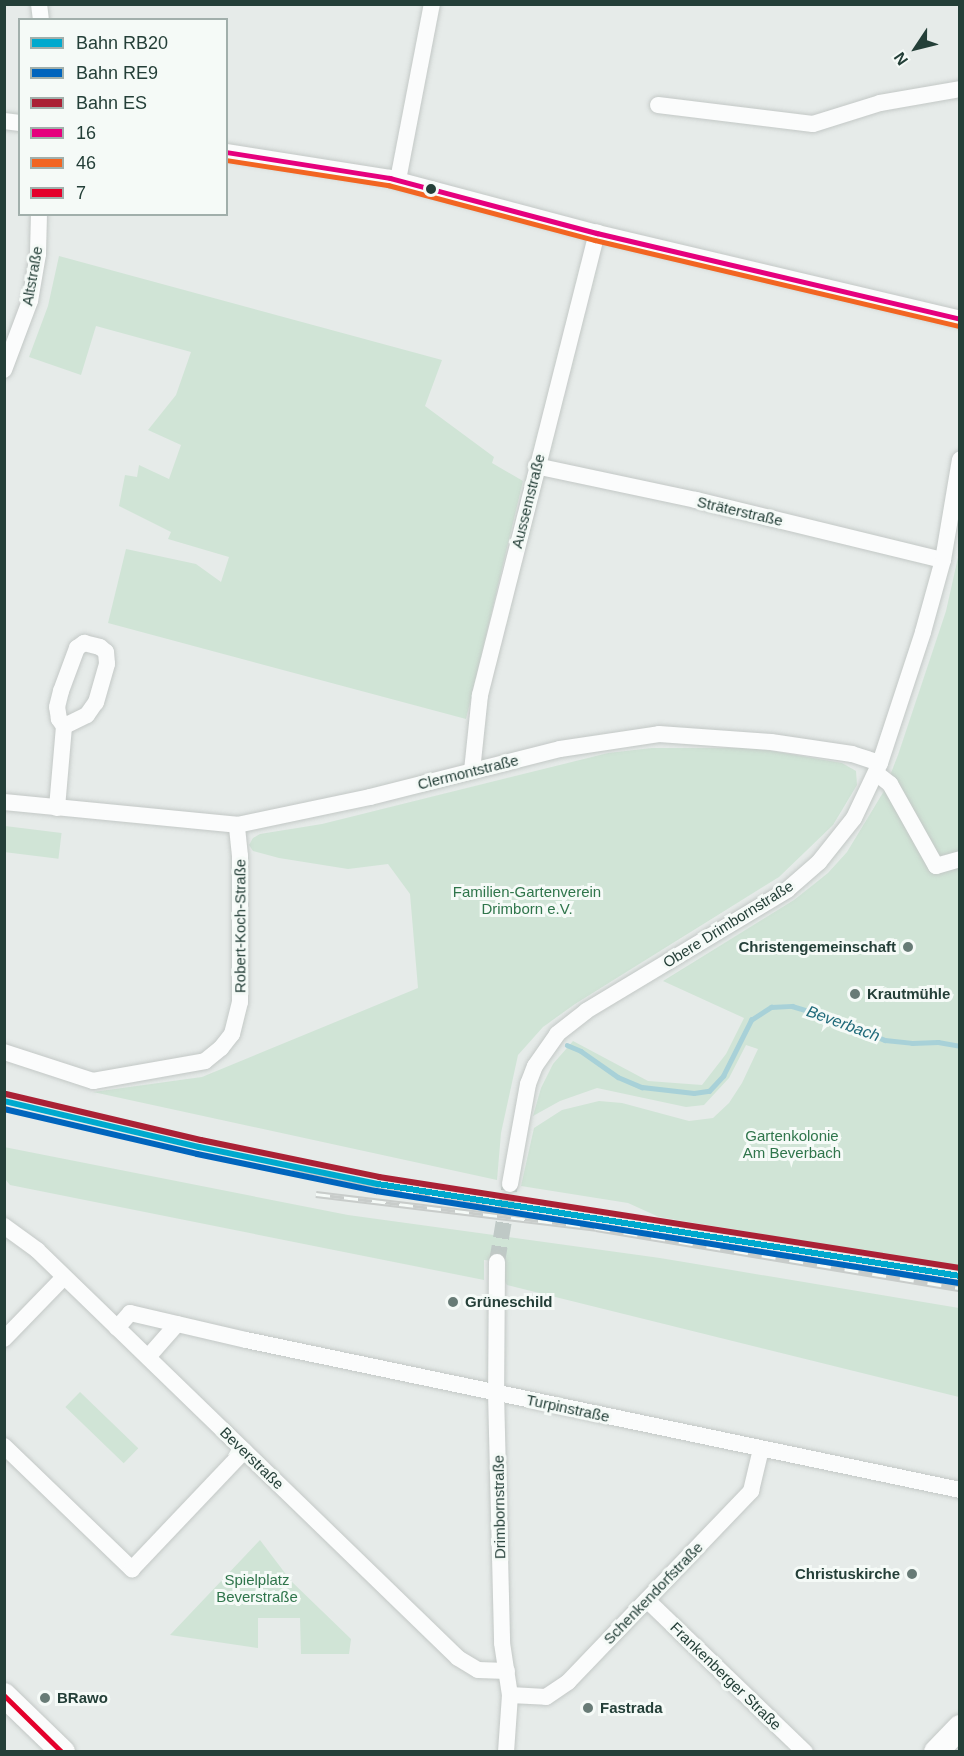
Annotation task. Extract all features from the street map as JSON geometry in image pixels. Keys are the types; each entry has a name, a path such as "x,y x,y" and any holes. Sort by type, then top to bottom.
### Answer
{"street":[{"path":"398,180 432,4"},
{"path":"658,105 813,124 880,103 960,89"},
{"path":"228,152 398,180 597,233 960,319"},
{"name":"Altstraße","path":"4,370 30,301 38,254 39,216"},
{"name":"Aussemstraße","path":"472,771 480,696 536,466 597,233"},
{"name":"Obere Drimbornstraße","path":"510,1184 528,1084 535,1066 558,1034 586,1011 787,890 819,862 854,818 878,768 920,642 943,560 960,459"},
{"name":"Sträterstraße","path":"536,466 696,500 943,560"},
{"path":"57,808 64,726 59,719 57,707 71,657 84,642 100,647 106,652 107,664 96,702 87,715 64,726"},
{"name":"Clermontstraße","path":"4,802 237,825 294,815 560,749 659,734 771,742 852,754 878,768"},
{"path":"878,768 890,784 936,866 960,859"},
{"name":"Robert-Koch-Straße","path":"4,1052 93,1081 206,1060 221,1048 232,1034 240,1002 240,856 237,825"},
{"name":"Beverstraße","path":"4,1226 37,1250 458,1658 478,1670 507,1671"},
{"name":"Drimbornstraße","path":"497,1262 496,1392 502,1643 510,1695 506,1752"},
{"path":"4,1339 64,1277"},
{"name":"Turpinstraße","path":"117,1328 130,1313 960,1490"},
{"path":"148,1357 177,1324"},
{"path":"4,1446 132,1569 244,1451"},
{"name":"Schenkendorfstraße","path":"510,1695 546,1697 554,1694 751,1491 761,1449"},
{"name":"Frankenberger Straße","path":"647,1600 805,1752"},
{"path":"4,1695 63,1752"},
{"path":"936,1752 960,1727"}],"green space":[{"path":"59,256 442,360 425,406 494,457 492,463 523,481 466,719 108,623 126,549 196,564 221,582 229,557 168,539 171,532 119,506 125,475 137,477 139,465 169,479 181,445 148,430 176,395 191,352 96,326 81,375 29,357 48,306"},
{"name":"Gartenkolonie Am Beverbach","path":"959,553 959,1267 659,1217 628,1203 521,1186 534,1128 562,1110 599,1101 622,1103 689,1121 713,1118 729,1103 742,1083 758,1049 746,1045 729,1078 704,1105 686,1107 597,1088 560,1101 533,1116 541,1088 553,1064 573,1041 648,1081 702,1085 726,1054 744,1018 663,981 794,900 828,873 847,852 884,791 898,755 946,611"},
{"name":"Familien-Gartenverein Drimborn e.V.","path":"652,748 754,748 842,763 856,771 857,785 833,825 779,877 575,1004 543,1027 518,1055 501,1133 497,1180 93,1092 202,1077 418,988 410,894 388,864 348,869 279,858 253,851 249,845 253,838 260,834 322,824 608,753"},
{"path":"5,826 62,833 58,859 4,852"},
{"path":"4,1147 348,1215 660,1258 959,1308 959,1397 507,1285 503,1279 505,1262 484,1260 484,1280 10,1185 5,1179"},
{"path":"80,1392 138,1448 124,1463 65,1407"},
{"name":"Spielplatz Beverstraße","path":"260,1540 291,1581 351,1639 349,1654 301,1654 300,1618 258,1618 258,1648 170,1635"}],"waterway":[{"name":"Beverbach","path":"567,1045 581,1051 618,1077 642,1087 694,1093 709,1091 723,1076 751,1020 771,1007 792,1006 835,1019 885,1040 912,1043 938,1042 960,1046"}],"tunnel":[{"path":"497,1262 510,1184"}],"railway":[{"path":"293,1167 493,1209"},
{"path":"316,1194 596,1228 960,1288"}],"rail line":[{"name":"ES","path":"6,1094 201,1140 379,1177 960,1268"},
{"name":"RB20","path":"4,1101 199,1147 378,1184 960,1276"},
{"name":"RE9","path":"4,1109 197,1154 376,1191 959,1283"}],"transit line":[{"name":"16","path":"228,152 390,178 597,233 960,319"},
{"name":"46","path":"228,160 388,185 595,240 958,326"},
{"name":"7","path":"4,1695 62,1752"}],"place":[{"name":"Christengemeinschaft","path":"908,947"},
{"name":"Krautmühle","path":"855,994"},
{"name":"Grüneschild","path":"453,1302"},
{"name":"Christuskirche","path":"912,1574"},
{"name":"BRawo","path":"45,1698"},
{"name":"Fastrada","path":"588,1708"}]}
